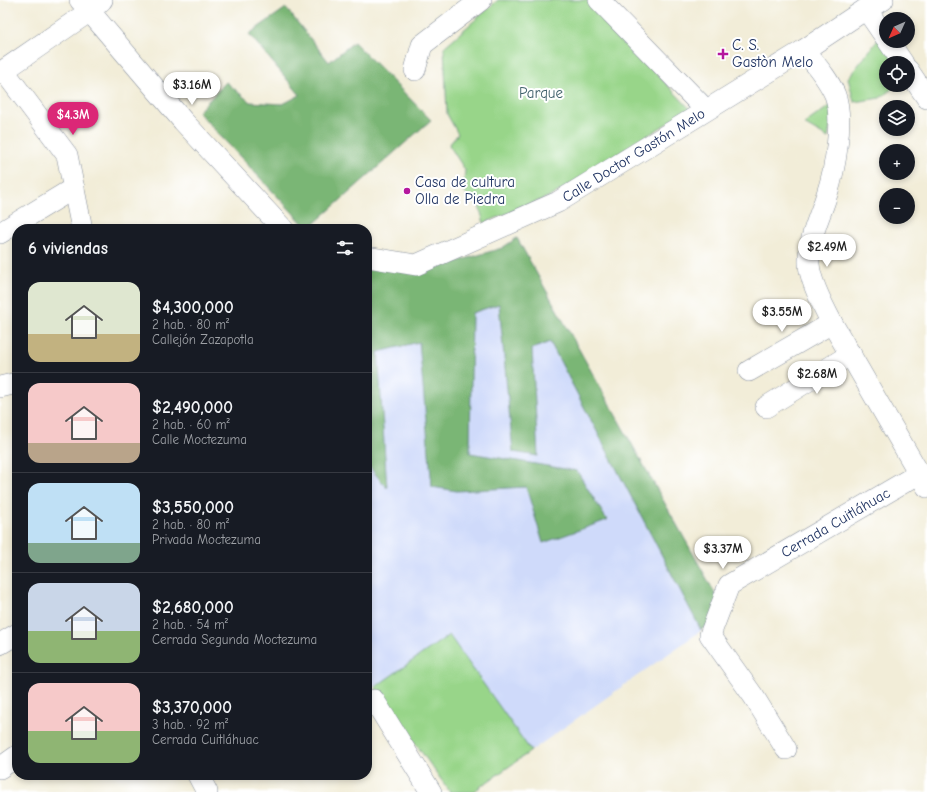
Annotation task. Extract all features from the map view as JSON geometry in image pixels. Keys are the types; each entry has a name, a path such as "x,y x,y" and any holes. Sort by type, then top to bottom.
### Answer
{"street":[{"path":"415,70 422,45 481,0"},
{"path":"599,0 705,109"},
{"path":"81,224 67,155 2,72 91,4 183,121 278,224"},
{"path":"874,4 879,18"},
{"name":"Calle Doctor Gastón Melo","path":"372,258 416,264 558,202 705,109 804,50 874,4"},
{"path":"804,50 828,81 835,97 839,137 828,193 812,233 809,265 819,296 832,323 924,480"},
{"path":"915,79 925,92"},
{"path":"15,224 74,188"},
{"path":"0,233 12,226"},
{"path":"749,371 832,323"},
{"path":"766,407 851,354"},
{"path":"0,387 12,384"},
{"name":"Cerrada Cuitláhuac","path":"786,749 754,697 710,635 729,585 924,480"},
{"path":"0,644 12,637"},
{"path":"374,700 431,792"},
{"path":"0,768 12,760"},
{"path":"201,780 207,792"}],"shaded area":[{"path":"517,238 726,613 473,792 450,792 372,683 372,264 418,273 502,248"}],"green space":[{"name":"Parque","path":"498,0 588,0 690,109 553,195 484,223 479,206 463,191 465,170 449,145 458,134 447,114 444,47"},
{"path":"286,8 329,62 354,42 431,120 314,224 303,224 198,112 226,82 250,102 283,104 300,95 249,34"},
{"path":"879,39 879,48 888,48 892,56 879,56 879,92 888,92 880,98 854,102 848,78"},
{"path":"834,103 828,138 804,124"},
{"path":"517,238 726,613 701,630 550,342 532,349 538,456 513,452 499,304 472,313 470,453 577,471 607,520 543,543 526,487 457,491 432,487 419,342 378,352 387,488 372,470 372,264 418,273 502,248"},
{"path":"449,635 531,751 473,792 450,792 375,687"}],"place":[{"name":"C. S. Gastòn Melo","path":"723,54"},
{"name":"Casa de cultura Olla de Piedra","path":"407,191"}]}
